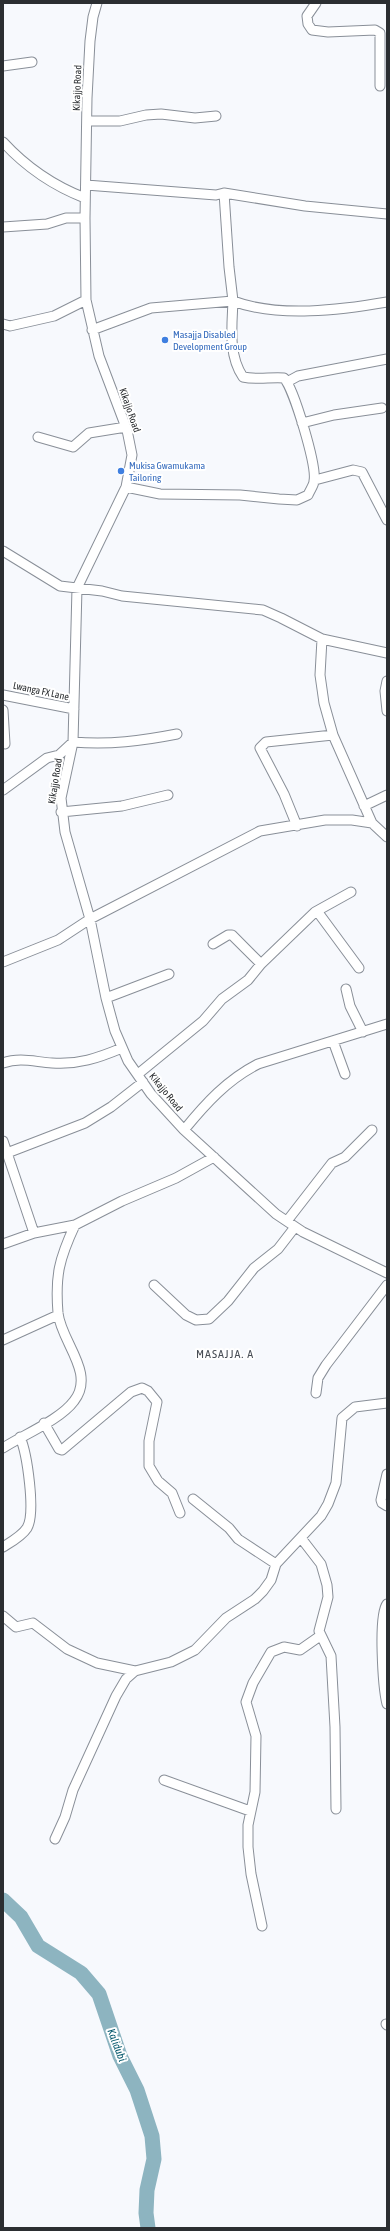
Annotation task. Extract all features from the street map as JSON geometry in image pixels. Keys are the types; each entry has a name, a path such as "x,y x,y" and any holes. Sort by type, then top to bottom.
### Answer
{"street":[{"name":"Kikajjo Road","path":"97,3 92,17 87,121 85,198 86,300 99,356 126,428 132,455 126,487 77,588 73,742 61,798 61,812 65,832 90,919 106,998 122,1048 140,1078 167,1113 184,1130 261,1200 287,1221 295,1227 387,1272"},
{"path":"316,3 307,16 308,24 312,30 383,32 381,37 380,86"},
{"path":"3,66 32,62"},
{"path":"87,121 120,121 146,115 161,114 195,118 216,116"},
{"path":"3,142 38,173 62,189 85,198"},
{"path":"86,186 153,192 224,193 304,206 387,214"},
{"path":"126,487 160,494 240,495 297,500 308,495 315,480 302,423 288,382 284,378 271,377 257,380 243,377 237,369 234,360 232,333 233,301 228,267 224,193"},
{"path":"3,227 46,224 66,218 85,218"},
{"path":"3,324 10,326 54,316 86,300"},
{"path":"92,330 151,308 233,301 274,310 364,306 387,302"},
{"path":"288,382 298,376 387,359"},
{"path":"302,423 334,415 382,408"},
{"path":"38,437 73,447 89,433 126,428"},
{"path":"315,480 353,470 362,472 387,520"},
{"path":"3,551 60,586 130,597 263,610 322,639 387,653"},
{"path":"322,639 320,675 324,703 334,735 372,823 387,837"},
{"path":"387,681 385,690 387,711"},
{"name":"Lwanga FX Lane","path":"3,695 74,709"},
{"path":"3,710 5,744"},
{"path":"3,790 47,758 59,755 73,742 117,744 177,734"},
{"path":"297,826 284,794 260,748 266,742 334,735"},
{"path":"61,812 122,806 168,795"},
{"path":"364,806 387,795"},
{"path":"3,962 58,940 90,919 260,831 297,826 325,820 352,820 372,823"},
{"path":"7,1153 84,1123 111,1107 202,1021 222,998 248,980 261,964 317,911 351,892"},
{"path":"317,911 359,968"},
{"path":"213,944 228,935 232,936 261,964"},
{"path":"106,998 170,974"},
{"path":"346,989 350,1006 363,1032"},
{"path":"184,1130 210,1099 241,1074 258,1064 387,1024"},
{"path":"333,1041 345,1074"},
{"path":"3,1063 18,1060 53,1063 80,1063 95,1060 122,1048"},
{"path":"287,1221 332,1163 345,1157 372,1130"},
{"path":"3,1142 34,1233"},
{"path":"3,1244 34,1233 75,1225 122,1201 176,1178 214,1157"},
{"path":"3,1448 44,1424 74,1402 80,1392 80,1369 62,1332 58,1315 58,1268 75,1225"},
{"path":"154,1285 186,1315 196,1320 208,1319 228,1301 254,1268 278,1249 295,1227"},
{"path":"316,1394 318,1378 326,1365 387,1285"},
{"path":"3,1340 58,1315"},
{"path":"44,1424 59,1449 62,1450 131,1392 142,1388 148,1390 157,1402 149,1441 150,1466 158,1481 172,1493 180,1513"},
{"path":"3,1616 16,1627 33,1623 67,1649 97,1663 135,1671 171,1662 195,1650 226,1618 255,1599 263,1591 271,1580 276,1564 321,1516 333,1493 336,1483 342,1418 355,1407 387,1403"},
{"path":"3,1547 20,1535 30,1521 28,1470 20,1437"},
{"path":"387,1474 381,1500 382,1503 387,1506"},
{"path":"193,1499 229,1528 238,1539 276,1564"},
{"path":"301,1538 321,1564 327,1585 328,1597 320,1624 320,1636 329,1651 332,1662 336,1809"},
{"path":"387,1604 384,1613 382,1646 383,1684 387,1704"},
{"path":"262,1926 251,1874 248,1847 248,1825 255,1792 256,1736 246,1702 253,1683 271,1652 284,1647 300,1650 320,1636"},
{"path":"56,1839 73,1790 116,1696 126,1679 135,1671"},
{"path":"164,1780 250,1811"}],"waterway":[{"name":"Kalidubi","path":"3,1900 21,1917 38,1946 81,1973 99,1994 120,2056 137,2090 152,2136 154,2159 147,2190 146,2213 148,2228"}],"place":[{"name":"Masajja Disabled Development Group","path":"165,340"},
{"name":"Mukisa Gwamukama Tailoring","path":"121,471"}],"district":[{"name":"MASAJJA. A","path":"225,1354"}]}
